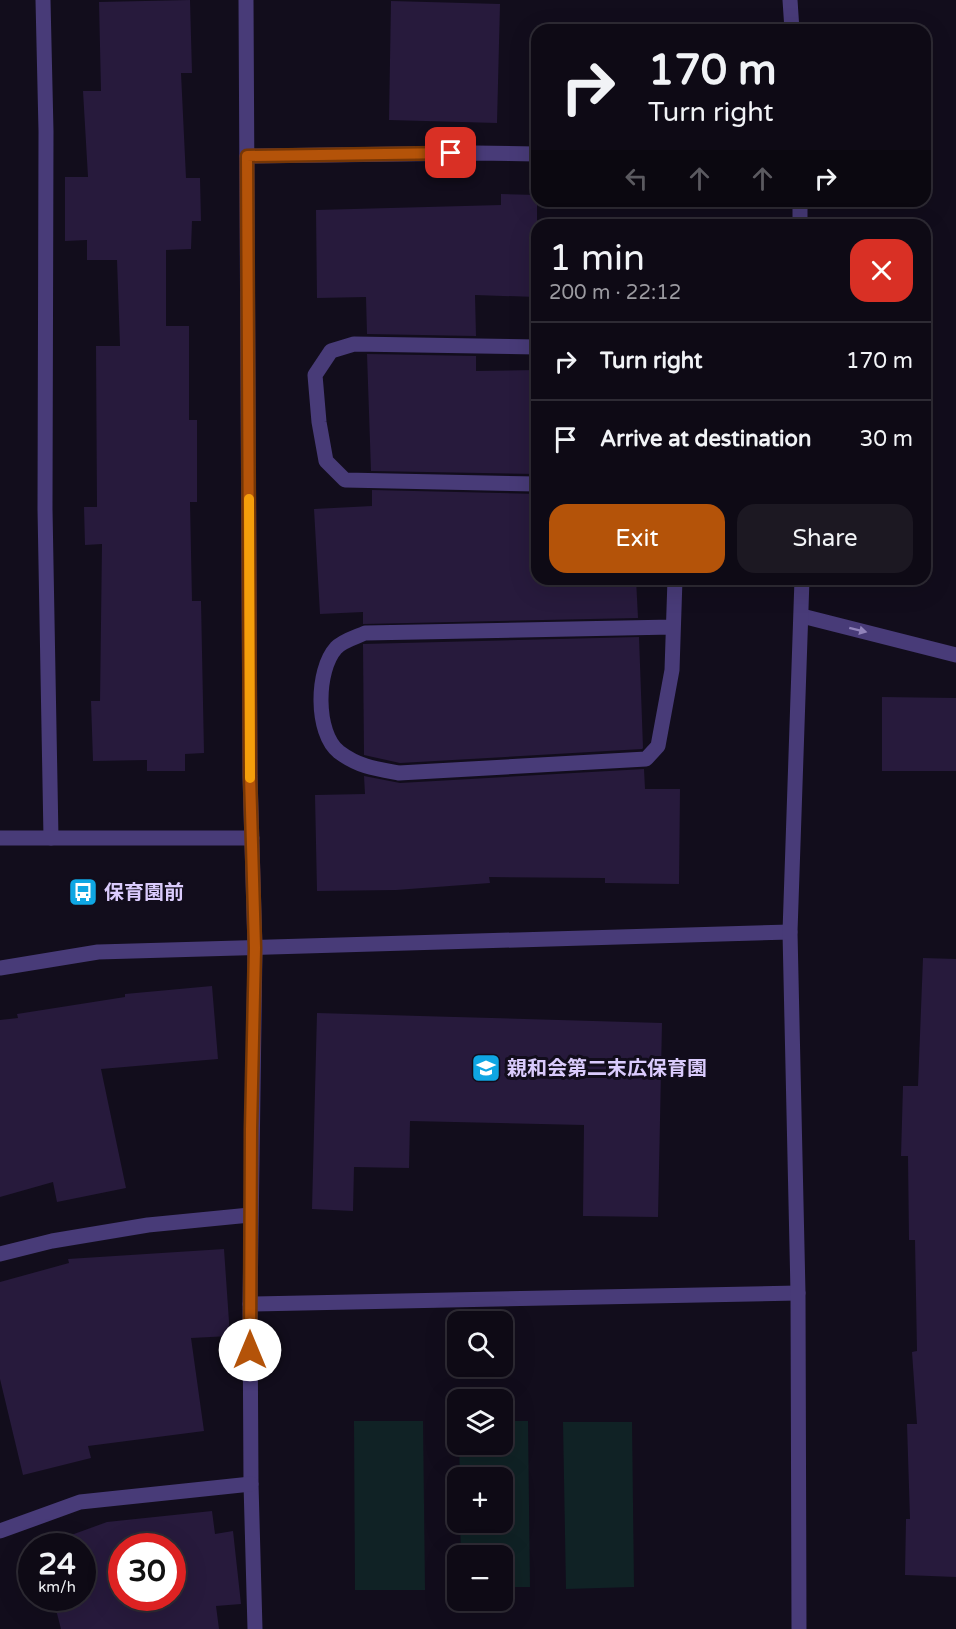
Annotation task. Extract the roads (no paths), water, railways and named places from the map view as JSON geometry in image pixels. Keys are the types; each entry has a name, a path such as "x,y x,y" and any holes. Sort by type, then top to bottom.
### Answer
{"street":[{"path":"43,0 46,131 45,509 51,838"},
{"path":"246,0 252,838 255,948 250,1215 251,1484 255,1629"},
{"path":"790,0 792,24"},
{"path":"247,156 531,154"},
{"path":"531,347 354,344 331,351 315,375 319,422 326,461 345,480 531,484"},
{"path":"673,627 364,633 337,646 325,665 321,692 323,724 336,750 360,766 399,773 646,759 658,746 672,670 675,585"},
{"path":"800,1629 798,1293 790,932 802,616 801,585"},
{"path":"802,616 956,655"},
{"path":"0,838 252,838"},
{"path":"0,968 98,952 790,932"},
{"path":"0,1254 52,1241 148,1225 250,1215"},
{"path":"250,1304 798,1293"},
{"path":"0,1531 80,1502 251,1484"}],"place":[{"name":"保育園前","path":"83,892"},
{"name":"親和会第二末広保育園","path":"486,1068"}]}
